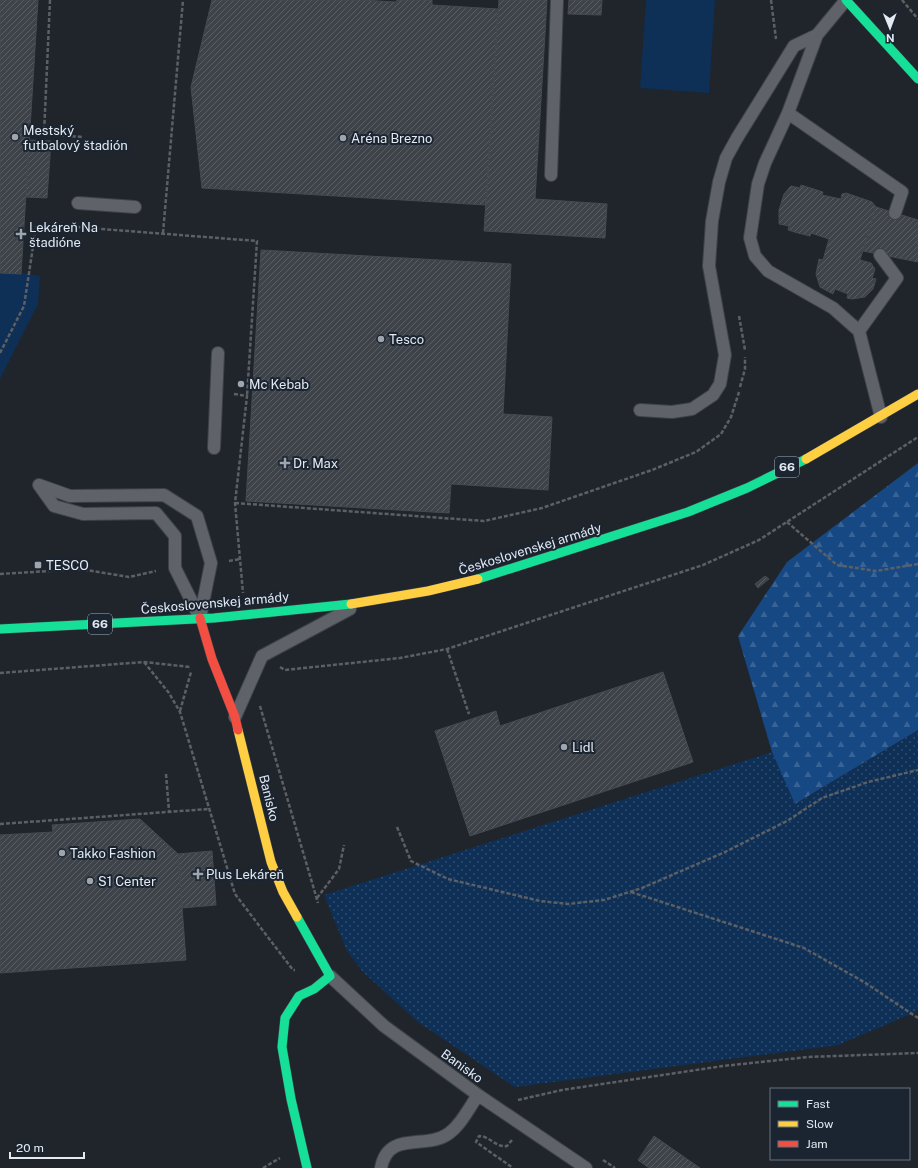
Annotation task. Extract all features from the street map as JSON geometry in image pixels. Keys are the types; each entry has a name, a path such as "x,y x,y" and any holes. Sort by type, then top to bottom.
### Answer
{"main road":[{"path":"846,0 918,79"},
{"name":"Československej armády","path":"0,629 245,615 365,602 428,591 478,580 528,566 657,523 722,499 795,464 881,417 918,394"},
{"name":"Banisko","path":"200,618 212,659 235,717 271,862 283,892 330,976"},
{"path":"307,1168 291,1099 282,1047 285,1018 299,996 314,989 330,976"}],"lane":[{"path":"551,175 557,0"},
{"path":"846,0 817,35 788,113 758,184 750,238 754,256 768,271 833,308 859,331 881,417"},
{"path":"640,410 672,412 692,409 713,395 720,384 725,355 709,266 712,221 719,182 726,158 737,138 794,46 817,35"},
{"path":"788,113 902,192 895,213"},
{"path":"78,203 135,206"},
{"path":"859,331 897,278 880,255"},
{"path":"214,448 218,353"},
{"path":"39,485 70,496 164,495 197,516 211,563 200,618 175,568 175,536 156,513 83,514 54,506 39,485"},
{"path":"235,717 262,656 365,602"},
{"name":"Banisko","path":"330,976 384,1026 478,1095 586,1168"},
{"path":"381,1168 384,1157 392,1148 400,1144 431,1141 446,1135 455,1128 478,1095"}],"path":[{"path":"50,0 44,134 83,137"},
{"path":"163,234 183,0"},
{"path":"771,0 776,47"},
{"path":"902,0 918,19"},
{"path":"0,353 24,306 36,227 76,227 257,241 247,396 235,503 245,615"},
{"path":"235,503 484,521 542,508 652,470 696,452 721,434 731,417 745,369 745,350 738,312"},
{"path":"216,391 247,396"},
{"path":"262,656 285,670 400,658 447,649 703,565 759,540 918,436"},
{"path":"787,522 838,565 876,571 918,564"},
{"path":"211,563 240,559"},
{"path":"0,574 80,568 129,577 175,568"},
{"path":"447,649 469,714"},
{"path":"144,662 169,693 180,712 235,894 293,970 321,959"},
{"path":"0,672 144,662 193,667 180,712"},
{"path":"275,673 279,666"},
{"path":"262,700 260,706 320,909"},
{"path":"397,827 411,861 448,879 540,901 568,904 604,900 630,892 725,852 787,821 822,798 868,782 918,770"},
{"path":"166,774 169,812"},
{"path":"0,824 209,809"},
{"path":"316,898 339,869 344,845"},
{"path":"630,892 644,895 804,948 864,982 918,1018"},
{"path":"522,1105 516,1100 562,1090 724,1066 808,1057 918,1053"},
{"path":"513,1168 479,1145 476,1142 477,1138 483,1136 500,1146 507,1146 524,1126"},
{"path":"602,1160 615,1168"}],"shaded area":[{"name":"Mestský futbalový štadión","path":"0,0 38,0 21,273 40,276 38,304 0,379"},
{"path":"646,0 715,0 709,93 640,88"},
{"path":"918,730 918,1011 838,1045 515,1087 418,1022 363,972 347,951 324,895 772,752 796,804"}],"green space":[{"path":"918,463 918,730 795,804 772,752 738,636 787,562"}],"building":[{"name":"Mestský futbalový štadión","path":"0,0 38,0 21,274 0,273"},
{"name":"Aréna Brezno","path":"212,0 361,0 396,2 397,0 432,0 432,5 498,9 486,205 202,188 191,87"},
{"path":"499,0 547,0 535,199 607,204 605,238 484,231"},
{"path":"569,0 602,0 601,15 568,14"},
{"path":"29,140 51,141 47,198 26,197"},
{"path":"801,185 823,192 822,195 841,199 842,194 846,193 872,202 876,207 860,260 871,263 875,269 872,278 876,279 873,289 865,297 852,299 847,298 848,294 835,289 833,294 820,287 816,274 819,259 823,260 829,239 811,233 810,236 788,230 789,226 779,224 779,210 784,194 791,186 800,188"},
{"path":"876,207 918,220 918,262 863,251"},
{"name":"Tesco","path":"261,250 511,264 503,414 552,417 548,490 451,484 449,513 246,501"},
{"path":"765,576 769,579 758,588 755,584"},
{"name":"Lidl","path":"663,672 693,762 470,836 435,731 496,711 500,726"},
{"name":"S1 Center","path":"140,819 178,854 186,960 0,973 0,835 53,832 52,825"},
{"path":"212,851 216,905 182,908 178,854"},
{"path":"654,1136 700,1168 649,1168 638,1160"}],"traffic: fast":[{"path":"846,0 918,79"},
{"path":"478,579 688,512 747,488 806,459"},
{"path":"0,629 214,618 351,604"},
{"path":"297,917 330,976 314,989 299,996 285,1018 282,1047 291,1099 307,1168"}],"traffic: slow":[{"path":"806,459 918,394"},
{"path":"351,604 428,591 478,579"},
{"path":"238,730 271,862 283,892 297,917"}],"traffic: jam":[{"path":"200,618 212,659 235,717 238,730"}],"place":[{"name":"Mestský futbalový štadión","path":"15,137"},
{"name":"Aréna Brezno","path":"343,138"},
{"name":"Lekáreň Na štadióne","path":"21,234"},
{"name":"Tesco","path":"381,339"},
{"name":"Mc Kebab","path":"241,384"},
{"name":"Dr. Max","path":"285,463"},
{"name":"TESCO","path":"38,565"},
{"name":"Lidl","path":"564,747"},
{"name":"Takko Fashion","path":"62,853"},
{"name":"Plus Lekáreň","path":"198,874"},
{"name":"S1 Center","path":"90,881"}]}
